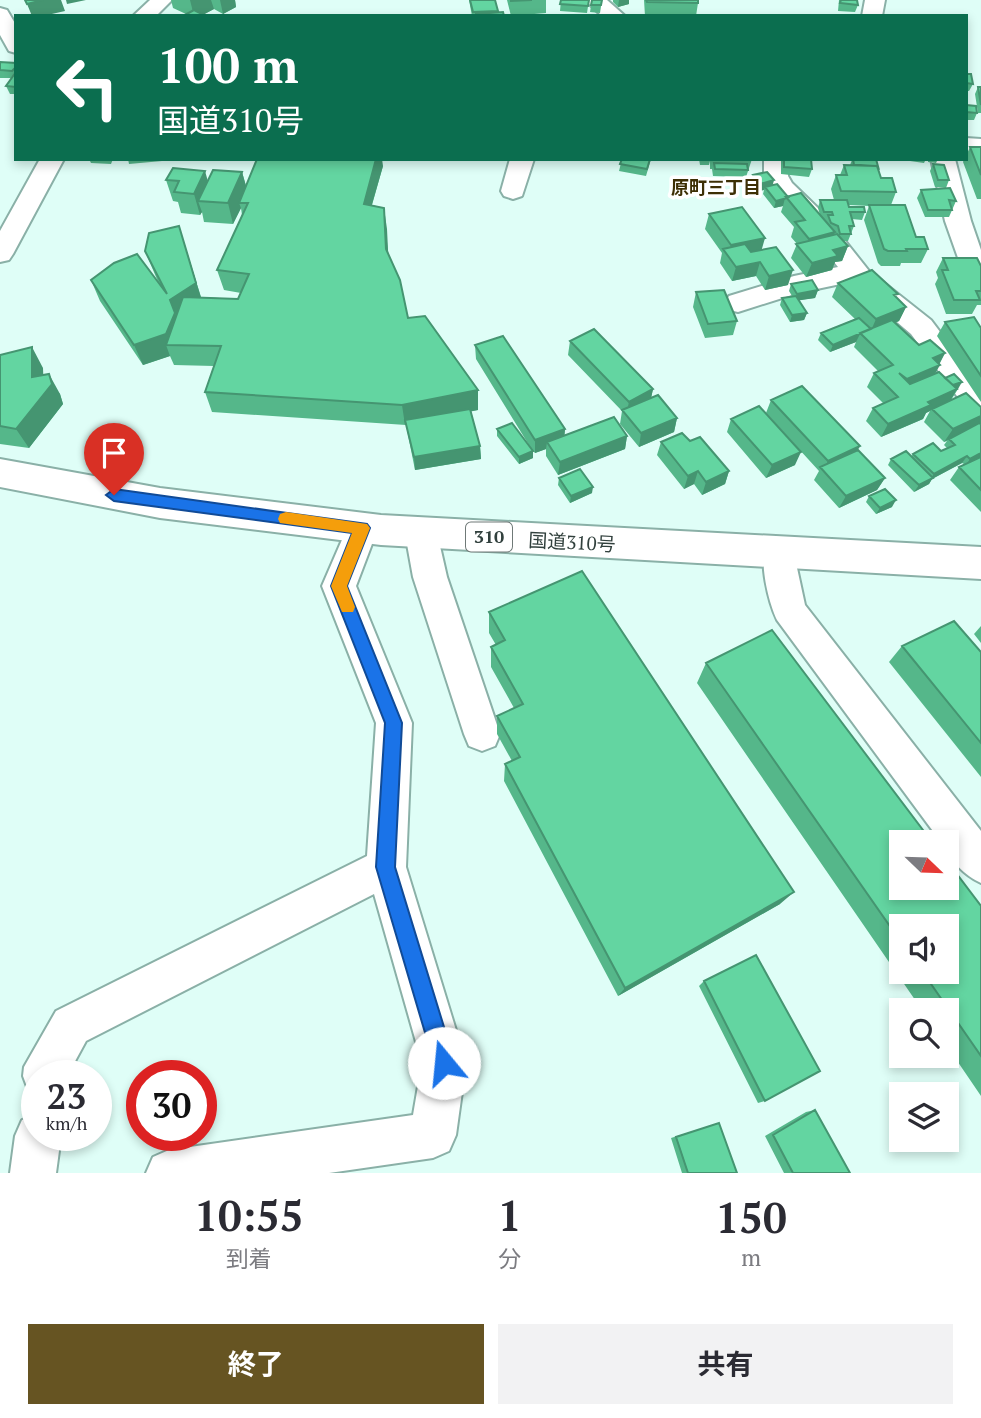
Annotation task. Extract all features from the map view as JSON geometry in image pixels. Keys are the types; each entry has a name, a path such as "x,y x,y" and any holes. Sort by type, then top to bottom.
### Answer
{"highway":[{"name":"国道310号","path":"0,473 160,503 362,528 778,554 981,563"}],"street":[{"path":"145,14 162,0"},
{"path":"595,0 612,14"},
{"path":"0,15 12,55"},
{"path":"0,254 51,161"},
{"path":"513,191 521,161"},
{"path":"776,161 776,176 782,187 814,219 856,272 922,327 981,407"},
{"path":"943,161 955,211 981,286"},
{"path":"738,303 794,285 856,272"},
{"path":"922,327 957,325"},
{"path":"169,1173 433,1135 444,1063 386,867 394,723 339,586 362,528"},
{"path":"421,533 430,577 482,734"},
{"path":"778,554 789,610 981,863"},
{"path":"50,1060 71,1026 386,867"},
{"path":"33,1173 36,1151"}],"building":[{"path":"25,0 43,0 27,4"},
{"path":"470,0 495,0 498,11 473,12"},
{"path":"561,0 589,0 588,6 560,4"},
{"path":"592,0 602,0 601,5 591,5"},
{"path":"646,0 698,0 698,3 647,2"},
{"path":"841,0 857,0 858,5 840,3"},
{"path":"194,10 202,14 187,14"},
{"path":"0,62 14,63 12,71 0,70"},
{"path":"968,74 971,74 973,84 968,83"},
{"path":"14,75 14,87 6,86"},
{"path":"968,105 976,106 977,113 968,112"},
{"path":"970,147 981,147 981,175"},
{"path":"256,161 375,161 364,204 384,208 386,249 400,280 408,318 425,316 478,390 402,405 205,392 221,346 166,345 183,297 238,299 249,274 217,270 248,203 239,203"},
{"path":"621,161 649,161 647,169 620,164"},
{"path":"784,161 811,161 812,169 784,167"},
{"path":"853,161 877,161 879,170 877,166 854,165"},
{"path":"714,163 747,164 748,170 715,169"},
{"path":"933,164 944,165 949,180 938,180"},
{"path":"844,165 877,166 881,178 892,178 896,192 841,191 836,175 847,175"},
{"path":"173,168 205,171 194,194 174,192 179,181 166,180"},
{"path":"213,170 242,172 228,203 198,201"},
{"path":"767,172 774,180 760,184 753,175"},
{"path":"777,184 787,198 776,201 765,187"},
{"path":"950,188 956,201 949,200 952,210 928,210 921,190"},
{"path":"801,193 835,232 809,239 795,222 805,220 786,197"},
{"path":"820,200 847,200 849,207 864,207 865,212 850,212 854,226 849,226 851,234 840,234 838,226 831,223 828,215 833,215 832,212 824,212"},
{"path":"869,205 905,205 916,237 924,237 928,249 884,249"},
{"path":"742,207 765,238 731,245 709,214"},
{"path":"179,226 196,283 170,300 175,313 166,334 134,345 91,280 114,263 137,254 167,294 145,251 149,233"},
{"path":"837,234 848,246 833,250 838,256 812,263 796,244"},
{"path":"745,244 751,252 776,247 793,270 769,276 760,262 736,267 723,249"},
{"path":"943,258 977,258 981,266 981,291 976,291 980,300 954,300 942,270 948,270"},
{"path":"872,270 898,294 894,295 906,307 876,319 838,283"},
{"path":"812,280 818,290 797,294 791,284"},
{"path":"724,290 737,321 708,324 696,292"},
{"path":"796,296 807,313 792,315 782,298"},
{"path":"974,317 981,328 981,376 945,322"},
{"path":"859,318 871,329 833,345 821,333"},
{"path":"892,320 919,345 930,340 945,353 933,358 940,365 907,379 899,373 910,384 939,372 957,389 928,402 931,405 888,424 873,408 898,397 874,373 893,365 860,333"},
{"path":"594,329 653,389 629,402 570,341"},
{"path":"503,336 565,429 535,440 475,345"},
{"path":"32,347 32,377 49,374 52,384 16,429 0,426 0,355"},
{"path":"954,374 962,382 953,385 945,378"},
{"path":"802,386 860,446 828,461 771,400"},
{"path":"966,393 981,407 981,416 953,429 932,409"},
{"path":"658,395 677,418 641,433 622,410"},
{"path":"759,406 801,452 772,465 731,419"},
{"path":"470,409 480,446 414,457 405,420"},
{"path":"614,417 627,436 560,462 547,442"},
{"path":"512,423 533,451 519,457 497,429"},
{"path":"979,423 981,453 970,459 967,456 934,474 913,454 933,443 941,451 955,445 949,439"},
{"path":"682,433 690,441 700,437 729,471 706,482 698,471 688,476 661,442"},
{"path":"858,450 885,478 846,496 820,467"},
{"path":"906,451 933,478 919,485 891,459"},
{"path":"981,457 981,490 959,467"},
{"path":"580,469 593,487 571,496 559,478"},
{"path":"885,489 896,500 880,508 869,496"},
{"path":"582,571 794,892 625,988 505,764 520,757 497,716 523,704 491,647 505,640 489,612"},
{"path":"954,621 981,652 981,743 902,646"},
{"path":"772,630 923,830 889,830 889,900 959,900 959,877 981,906 981,1056 959,1024 959,998 941,998 931,984 959,984 959,914 889,914 889,925 706,663"},
{"path":"756,955 820,1071 765,1101 704,981"},
{"path":"815,1110 850,1173 793,1173 773,1135"},
{"path":"719,1123 737,1173 688,1173 676,1137"}],"slow traffic":[{"path":"286,519 362,528 339,586 347,607"}],"district":[{"name":"原町三丁目","path":"716,188"}],"route":[{"path":"114,495 362,528 339,586 394,723 386,867 444,1063"}]}
